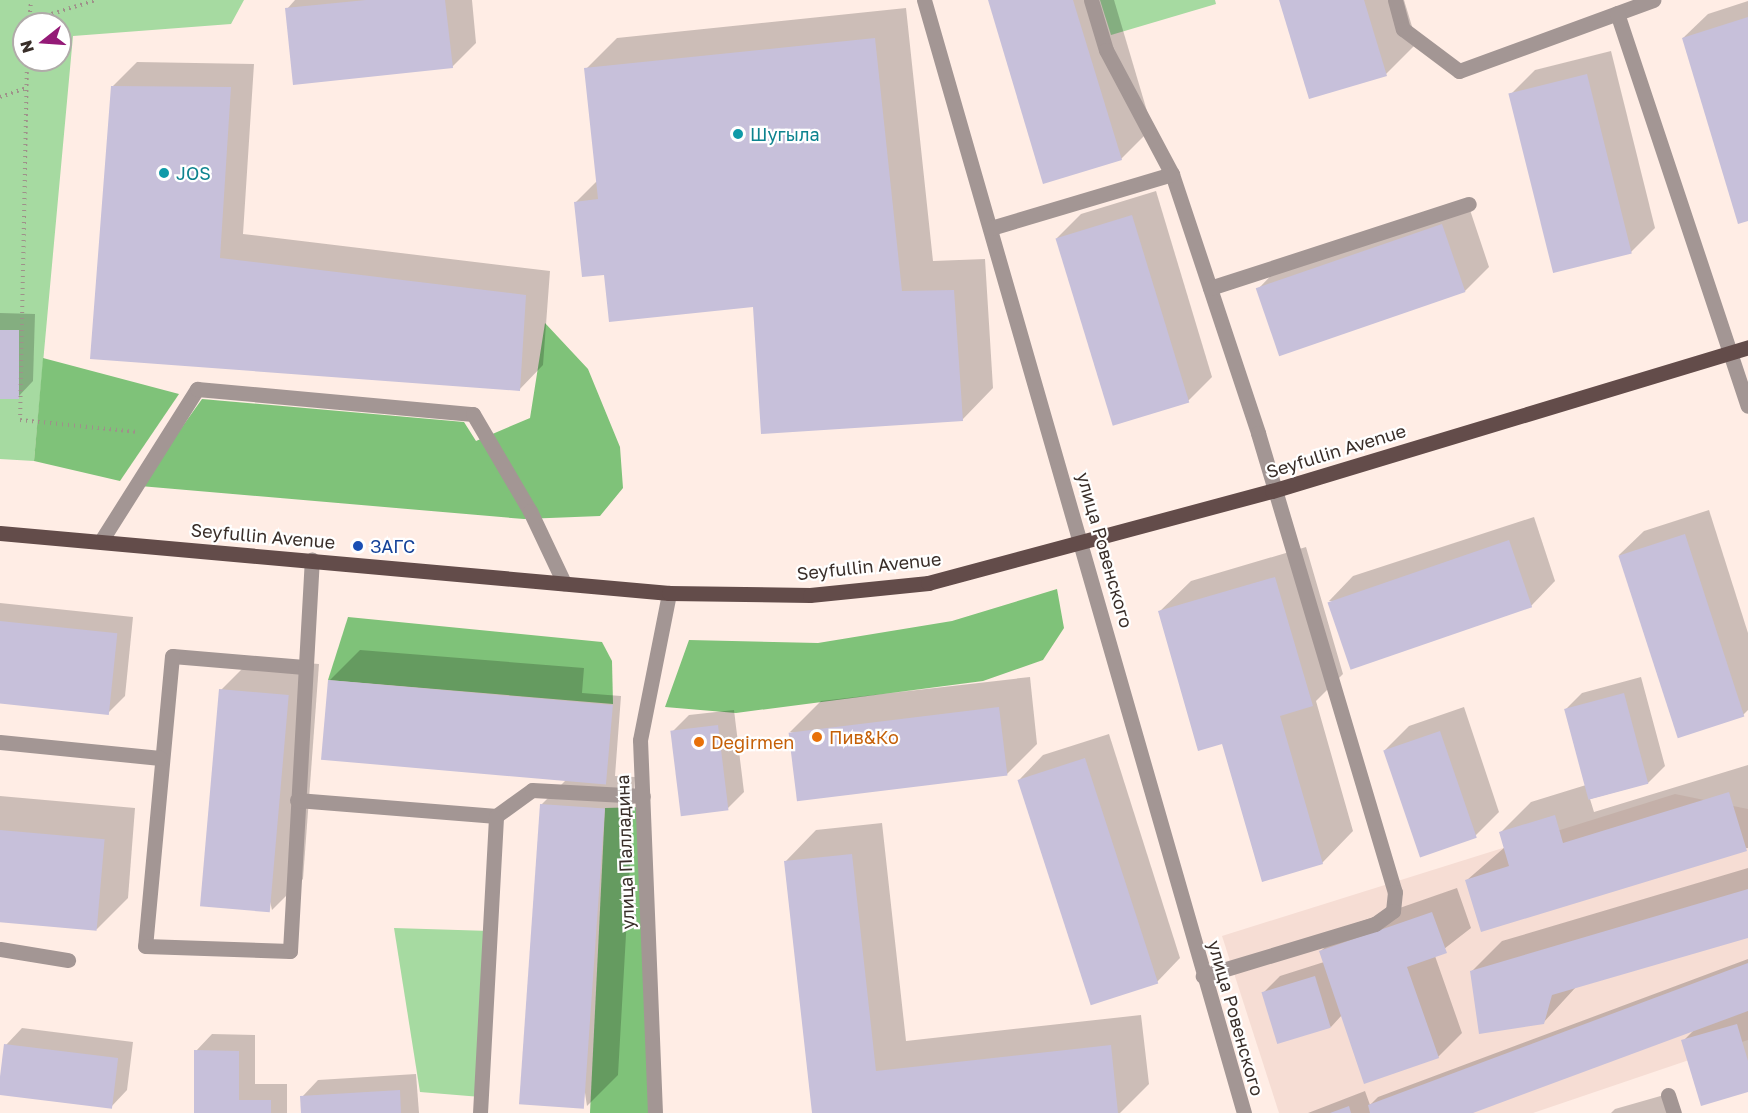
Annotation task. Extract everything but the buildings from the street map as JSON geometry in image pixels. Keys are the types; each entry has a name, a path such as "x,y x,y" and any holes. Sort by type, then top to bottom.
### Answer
{"main road":[{"name":"Seyfullin Avenue","path":"0,533 669,592 810,595 928,583 1084,544 1272,492 1748,347"}],"street":[{"name":"улица Ровенского","path":"924,0 1084,544 1203,976 1244,1113"},
{"path":"1091,0 1106,50 1172,174 1210,288 1395,892 1393,911 1376,924 1203,976"},
{"path":"1395,0 1403,29 1459,70 1653,0"},
{"path":"1617,13 1732,352 1748,406"},
{"path":"991,228 1172,174"},
{"path":"1210,288 1469,204"},
{"path":"101,541 197,389 473,414 530,511 564,583"},
{"path":"304,667 172,656 160,758 145,946 290,951 304,667 312,560"},
{"name":"улица Палладина","path":"655,1113 640,740 669,592"},
{"path":"0,742 160,758"},
{"path":"297,800 496,816 532,790 643,796"},
{"path":"480,1113 496,816"},
{"path":"0,949 68,960"},
{"path":"1668,1095 1674,1113"}],"path":[{"path":"59,12 96,0"},
{"path":"27,72 20,420 166,435"},
{"path":"0,97 26,88"}],"shaded area":[{"path":"1675,794 1748,809 1748,1040 1533,1113 1279,1113 1222,936"}],"green space":[{"path":"0,0 244,0 231,24 73,36 72,47 72,12 12,12 12,72 70,72 34,461 0,459"},
{"path":"1100,0 1215,0 1216,4 1111,35"},
{"path":"545,323 588,369 620,447 623,488 600,516 524,519 140,486 202,399 464,422 476,441 530,418"},
{"path":"43,358 179,394 120,481 34,461"},
{"path":"1057,589 1064,628 1043,660 983,681 736,713 665,707 689,640 818,643 952,621"},
{"path":"348,617 602,642 612,661 613,704 328,680"},
{"path":"643,807 655,1113 590,1113 605,808"},
{"path":"394,928 490,931 481,1097 420,1092"}],"place":[{"name":"Шугыла","path":"738,134"},
{"name":"JOS","path":"164,173"},
{"name":"ЗАГС","path":"358,546"},
{"name":"Пив&Ко","path":"817,737"},
{"name":"Degirmen","path":"699,742"}]}
